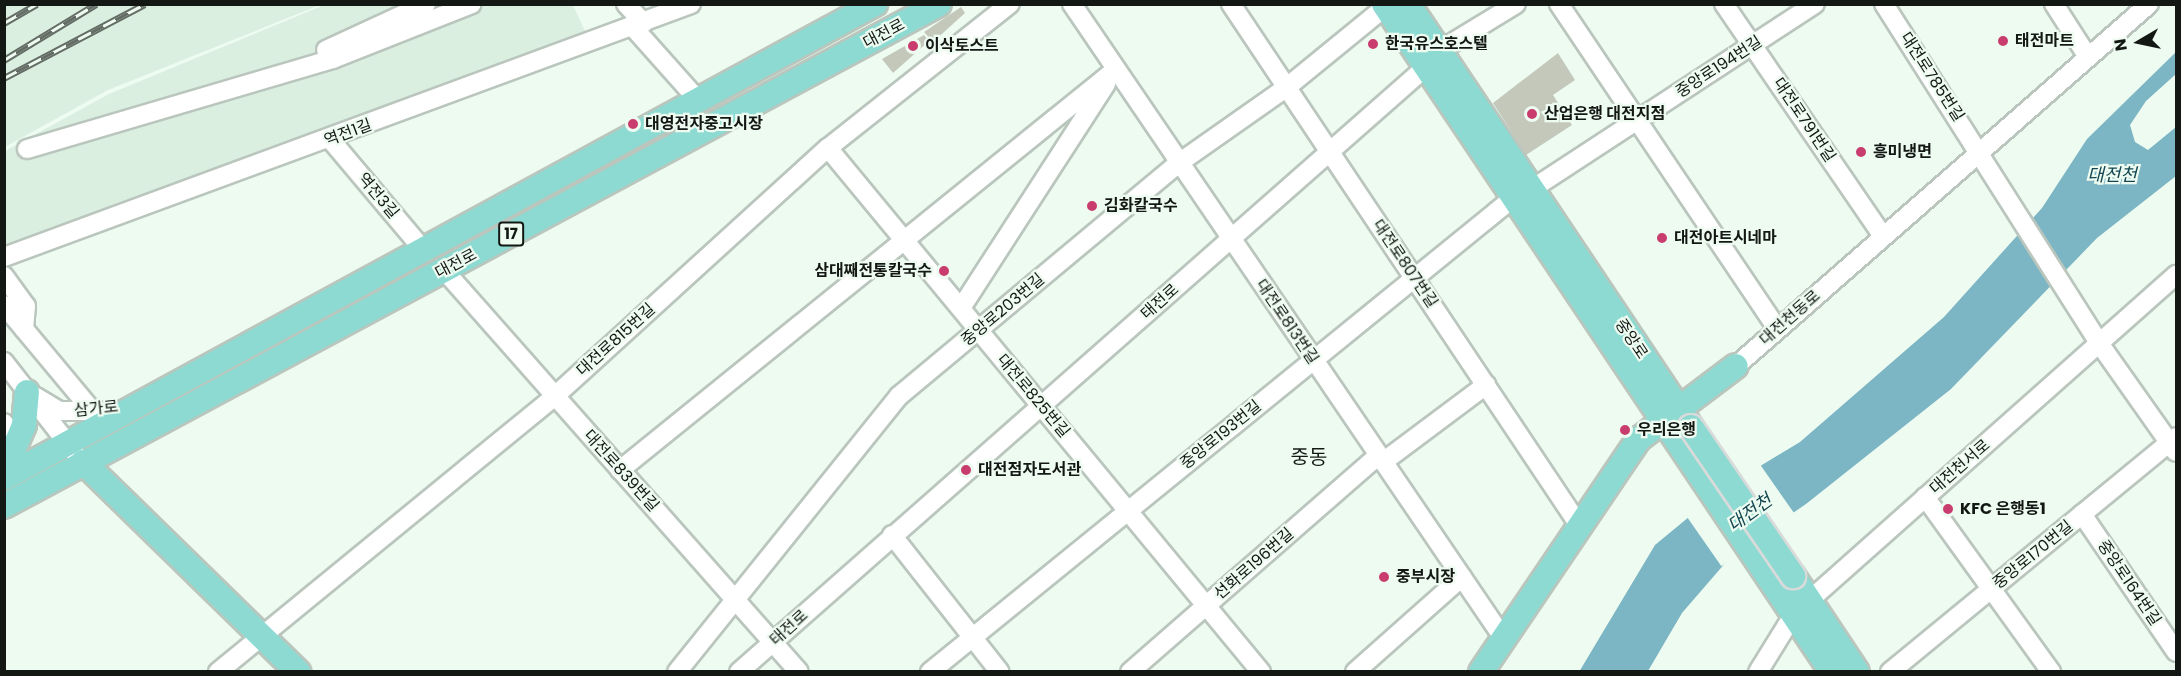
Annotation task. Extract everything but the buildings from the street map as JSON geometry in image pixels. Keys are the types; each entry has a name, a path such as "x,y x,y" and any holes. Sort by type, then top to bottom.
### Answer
{"main road":[{"name":"대전로","path":"4,506 75,453 134,404 425,252 875,4"},
{"name":"대전로","path":"4,478 75,453 444,270 939,4"},
{"name":"중앙로","path":"1393,5 1433,59 1676,424 1794,596 1857,672"},
{"name":"대전천동로","path":"1481,672 1639,439 1676,424 1736,366"},
{"path":"4,472 11,432 27,392"},
{"path":"75,453 298,672"},
{"name":"중앙로","path":"1794,596 1832,672"}],"street":[{"path":"262,81 426,4"},
{"path":"27,149 262,81 472,4"},
{"path":"626,4 638,25 698,100"},
{"name":"역전1길","path":"4,257 330,139 691,4"},
{"name":"대전로815번길","path":"218,672 259,634 555,396 828,148 1010,4"},
{"name":"대전로813번길","path":"1072,4 1504,639"},
{"name":"대전로807번길","path":"1232,4 1579,525"},
{"name":"태전로","path":"740,672 892,535 1043,408 1230,238 1433,59 1516,4"},
{"path":"1559,4 1641,118 1777,328"},
{"name":"대전로791번길","path":"1724,4 1883,236"},
{"name":"중앙로194번길","path":"1523,194 1815,4"},
{"name":"대전로785번길","path":"1884,4 1995,175 2095,337 2174,444"},
{"path":"2054,4 2088,57"},
{"name":"대전천동로","path":"1736,366 1979,150 2149,4"},
{"name":"중앙로203번길","path":"677,672 899,396 1179,163 1287,87 1393,5"},
{"path":"620,470 1115,70"},
{"path":"961,308 1115,70"},
{"name":"역전3길","path":"330,139 425,252"},
{"name":"대전로825번길","path":"828,148 1261,672"},
{"name":"중앙로193번길","path":"930,672 1314,360 1523,194"},
{"name":"대전로839번길","path":"444,270 799,672"},
{"name":"대전천서로","path":"1758,672 1794,596 1925,497 2095,337 2176,275"},
{"path":"4,276 26,306 24,329"},
{"path":"4,305 93,412"},
{"name":"삼가로","path":"4,362 75,453"},
{"name":"선화로196번길","path":"1130,672 1381,459 1486,385"},
{"name":"삼가로","path":"27,392 59,411 93,412 134,404"},
{"name":"중앙로170번길","path":"1890,672 2082,514 2174,444"},
{"path":"1925,497 2050,672"},
{"name":"중앙로164번길","path":"2082,514 2176,652"},
{"path":"892,535 1000,672"},
{"path":"1355,672 1462,577"}],"shaded area":[{"path":"5,4 320,5 108,90 5,147"},
{"path":"324,5 573,5 585,31 5,251 5,151 109,94"}],"water":[{"name":"대전천","path":"2176,52 2176,74 2146,101 2130,125 2135,142 2148,150 2176,127 2176,176 2097,238 1951,389 1806,504 1733,554 1682,613 1648,671 1579,672 1655,545 1724,488 1800,442 1944,317 2042,208 2087,139"}],"pier":[{"path":"1759,463 1795,515 1721,566 1685,515"}],"railway":[{"path":"4,23 37,4"},
{"path":"4,60 96,4"},
{"path":"4,78 145,4"}],"place":[{"name":"태전마트","path":"2003,41"},
{"name":"한국유스호스텔","path":"1373,44"},
{"name":"이삭토스트","path":"913,46"},
{"name":"산업은행 대전지점","path":"1532,114"},
{"name":"대영전자중고시장","path":"633,124"},
{"name":"흥미냉면","path":"1861,152"},
{"name":"김화칼국수","path":"1092,206"},
{"name":"대전아트시네마","path":"1662,238"},
{"name":"삼대째전통칼국수","path":"944,271"},
{"name":"우리은행","path":"1625,430"},
{"name":"대전점자도서관","path":"966,470"},
{"name":"KFC 은행동1","path":"1948,509"},
{"name":"중부시장","path":"1384,577"}],"district":[{"name":"중동","path":"1309,457"}]}
